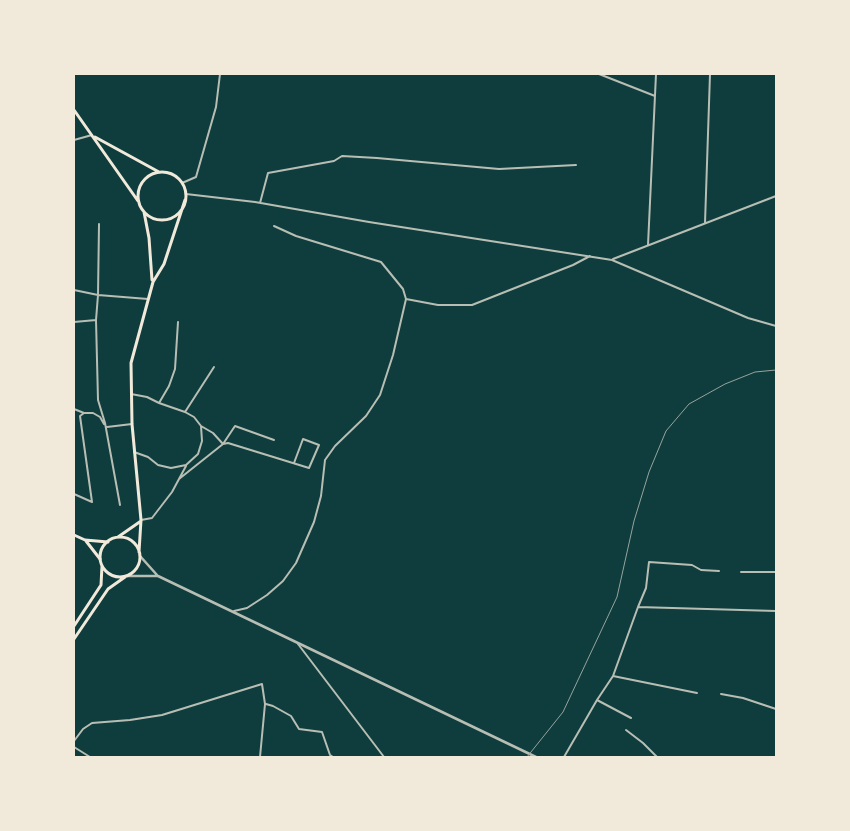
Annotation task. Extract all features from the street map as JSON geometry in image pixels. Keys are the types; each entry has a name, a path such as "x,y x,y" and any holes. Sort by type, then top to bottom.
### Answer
{"main road":[{"path":"74,110 139,202 144,212 153,282"},
{"path":"74,639 108,589 137,568 140,554 141,520 132,424 131,363 153,282 164,264 186,194 182,182 172,174 159,172 92,135"},
{"path":"139,202 138,194 144,180 159,172"},
{"path":"144,212 157,219 172,218 178,214 185,200"},
{"path":"100,559 103,546 118,538 141,520"},
{"path":"74,535 85,540 108,542"},
{"path":"118,538 129,540 137,547 140,554"},
{"path":"74,626 101,585 102,566 100,559 85,540"},
{"path":"102,566 114,576 126,576"}],"street":[{"path":"182,182 196,177 216,107 220,74"},
{"path":"599,74 655,96"},
{"path":"648,246 656,74"},
{"path":"705,223 710,74"},
{"path":"74,139 92,135"},
{"path":"260,203 268,174 334,161 342,156 499,169 576,165"},
{"path":"186,194 260,203 612,260 748,318 776,326"},
{"path":"612,260 776,196"},
{"path":"99,224 96,320 98,400 106,427 120,505"},
{"path":"234,611 247,608 267,595 283,581 296,563 314,522 321,496 325,460 335,446 366,416 380,395 393,355 406,299 404,289 382,262 296,236 274,226"},
{"path":"406,299 438,305 472,305 573,265 590,256"},
{"path":"74,268 74,290 98,295 148,299"},
{"path":"74,322 96,320"},
{"path":"159,403 169,386 175,369 178,322"},
{"path":"185,412 214,367"},
{"path":"132,394 148,397 185,412 194,417 201,426 213,433 223,444"},
{"path":"74,409 84,413 93,413 100,417 106,427"},
{"path":"74,494 92,502 80,416 84,413"},
{"path":"106,427 132,424"},
{"path":"141,520 152,518 172,492 186,465 198,454 202,441 201,426"},
{"path":"179,479 223,444 235,426 274,440"},
{"path":"223,444 228,443 309,468 318,446 303,438 294,463"},
{"path":"134,452 148,457 158,466 171,468 186,465"},
{"path":"140,554 158,576"},
{"path":"564,757 613,676 646,588 650,562 692,565 701,570 719,571"},
{"path":"741,572 776,572"},
{"path":"126,576 158,576 536,757"},
{"path":"638,607 776,611"},
{"path":"296,642 384,757"},
{"path":"613,676 697,692"},
{"path":"74,741 83,729 92,723 162,715 262,684 265,704 260,757"},
{"path":"721,694 743,698 776,708"},
{"path":"597,700 631,718"},
{"path":"265,704 273,706 291,716 299,729 322,732 331,757"},
{"path":"626,730 657,757"},
{"path":"74,747 90,757"}],"railway":[{"path":"527,757 563,712 617,597 634,521 649,472 666,431 689,404 725,384 755,372 776,370"}]}
